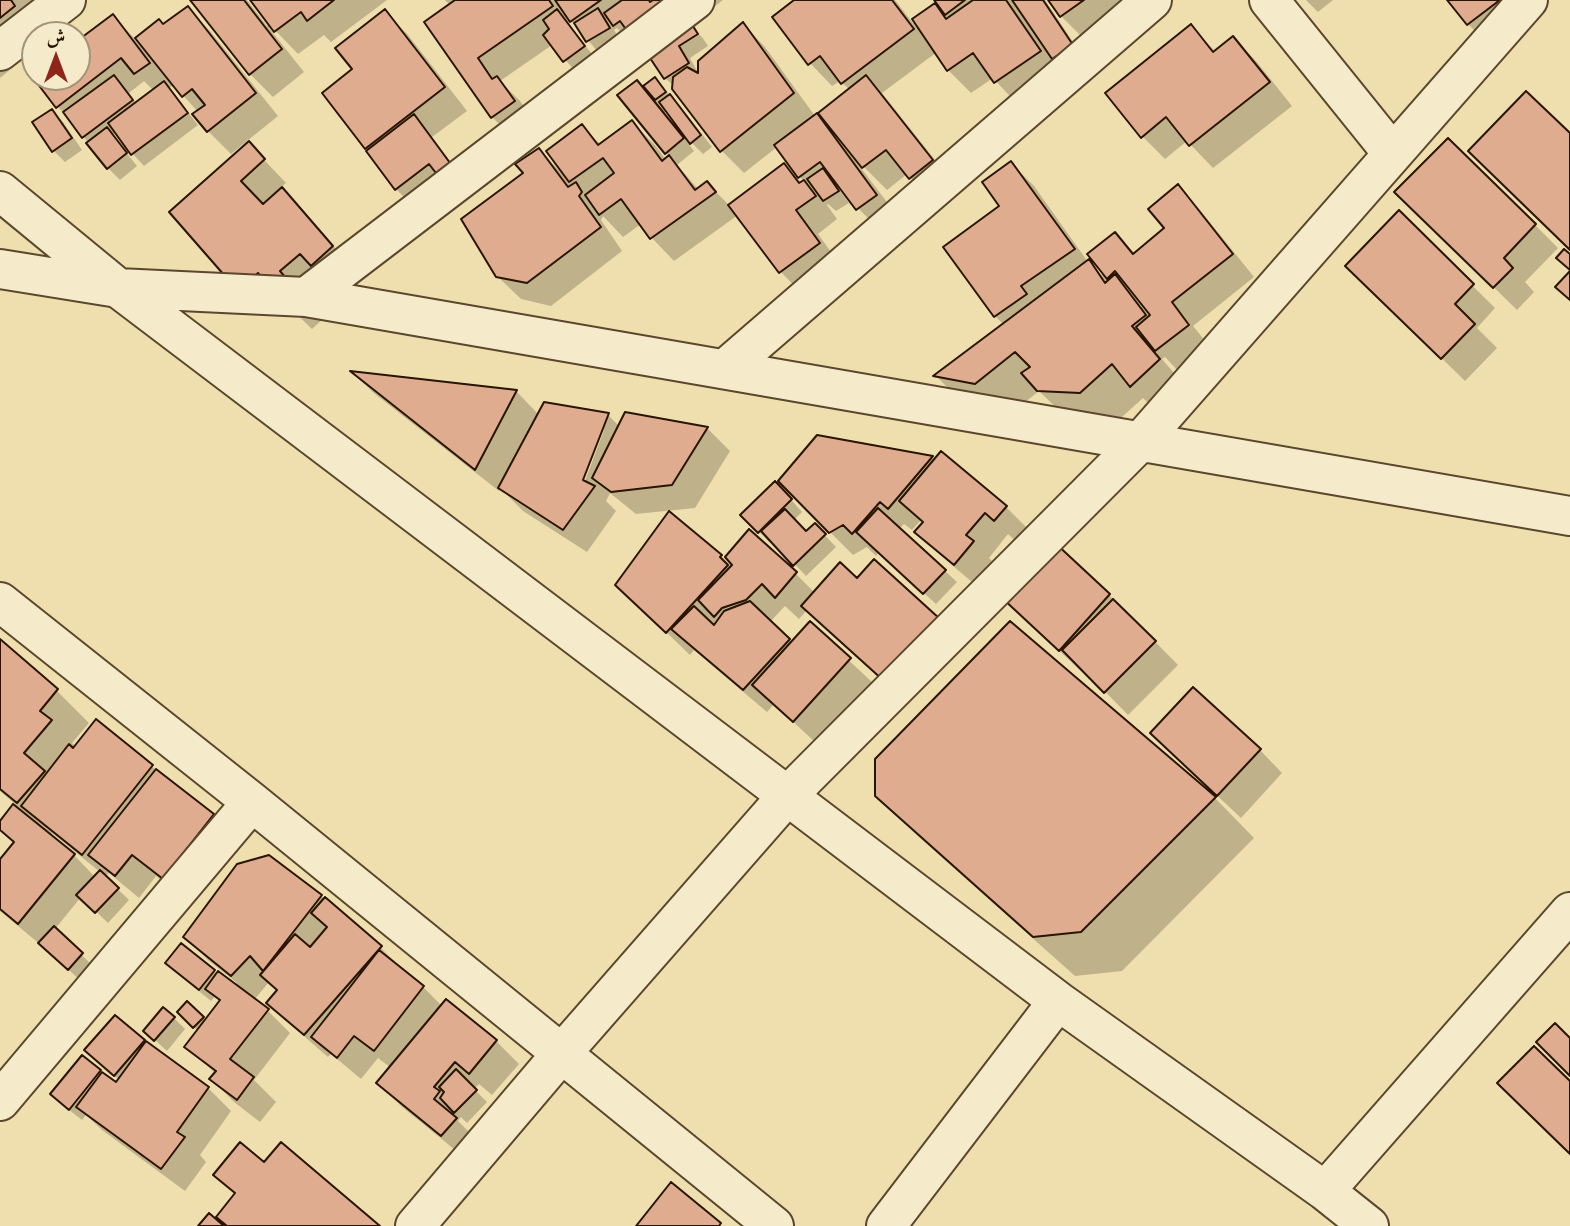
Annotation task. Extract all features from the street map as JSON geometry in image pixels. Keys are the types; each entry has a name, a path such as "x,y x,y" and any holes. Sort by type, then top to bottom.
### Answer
{"street":[{"path":"0,51 66,0"},
{"path":"306,296 695,0"},
{"path":"725,369 1152,0"},
{"path":"1269,0 1393,154"},
{"path":"415,1226 788,795 1141,442 1528,0"},
{"path":"0,191 117,288 1058,1001 1325,1191 1369,1226"},
{"path":"0,270 117,288 306,296 1570,516"},
{"path":"0,602 774,1226"},
{"path":"0,1101 252,803"},
{"path":"1325,1191 1570,912"},
{"path":"886,1226 1058,1001"}],"building":[{"path":"0,0 11,0 15,6 0,18"},
{"path":"190,0 244,0 282,49 249,75"},
{"path":"250,0 334,0 307,21 301,12 274,32"},
{"path":"455,0 549,0 553,6 478,58 492,79 497,76 515,101 491,118 424,22"},
{"path":"555,0 601,0 570,22"},
{"path":"622,0 678,0 630,35 620,21 613,26 604,13"},
{"path":"794,0 892,0 914,29 841,84 820,56 808,65 772,17"},
{"path":"934,0 965,0 945,15"},
{"path":"973,0 1006,0 1041,51 994,83 973,53 947,71 912,19 935,3 946,19"},
{"path":"1012,0 1043,0 1073,45 1052,59"},
{"path":"1048,0 1084,0 1060,17"},
{"path":"1447,0 1500,0 1467,25"},
{"path":"188,6 256,93 207,132 192,114 205,105 192,89 182,97 135,38 159,19 163,24"},
{"path":"598,8 610,28 586,42 574,23"},
{"path":"385,9 445,87 365,149 322,93 352,69 335,48"},
{"path":"557,9 585,46 563,62 543,35 549,29 543,20"},
{"path":"113,14 150,63 134,74 121,58 91,81 91,30"},
{"path":"743,22 794,93 720,152 672,89 673,77 687,67 698,73 698,61"},
{"path":"691,23 698,34 679,46 689,63 664,79 646,52"},
{"path":"1191,24 1213,52 1233,36 1270,82 1189,146 1166,117 1141,138 1105,93"},
{"path":"114,75 133,100 82,138 63,112"},
{"path":"866,75 933,160 909,179 886,150 862,168 818,113"},
{"path":"655,77 666,92 655,100 643,86"},
{"path":"637,80 684,138 665,154 617,95"},
{"path":"164,81 188,113 131,155 108,123"},
{"path":"43,91 78,91 56,108"},
{"path":"1526,91 1570,133 1570,250 1468,151"},
{"path":"670,94 701,135 690,144 659,102"},
{"path":"52,109 72,138 52,152 32,122"},
{"path":"817,113 877,195 856,210 820,162 798,178 774,145"},
{"path":"414,114 453,167 439,177 429,164 395,190 366,151"},
{"path":"632,120 662,161 669,155 695,190 707,181 716,192 650,239 621,199 599,215 585,195 614,173 603,158 569,182 546,151 582,124 598,145"},
{"path":"107,127 127,153 107,169 86,143"},
{"path":"1448,138 1536,224 1504,258 1513,268 1493,288 1394,192"},
{"path":"249,141 265,159 241,181 263,204 282,187 333,246 311,266 300,254 280,271 301,296 288,308 258,273 238,291 169,212"},
{"path":"539,148 568,187 576,182 582,192 579,196 601,227 527,283 496,277 461,219 523,173 515,164"},
{"path":"1011,161 1075,249 1021,286 1027,294 994,317 943,247 999,206 982,182"},
{"path":"784,163 799,183 804,180 816,196 796,210 820,243 779,273 728,205"},
{"path":"823,168 839,191 823,201 807,179"},
{"path":"1178,184 1233,254 1172,302 1189,325 1155,351 1136,327 1150,315 1115,271 1107,279 1087,254 1115,232 1133,254 1164,228 1148,209"},
{"path":"1399,210 1474,284 1455,304 1475,324 1441,359 1345,266"},
{"path":"1564,249 1570,254 1570,270 1556,258"},
{"path":"1089,259 1105,283 1115,274 1146,315 1132,326 1160,359 1130,387 1112,364 1080,393 1037,391 1021,373 1030,367 1015,352 975,384 933,376"},
{"path":"1570,271 1570,300 1555,287"},
{"path":"350,371 517,390 475,470"},
{"path":"544,402 609,413 583,480 595,486 563,530 498,488"},
{"path":"625,412 708,427 672,485 611,492 592,478"},
{"path":"817,435 933,456 888,509 880,502 852,534 843,525 829,533 778,481"},
{"path":"941,451 1007,506 994,521 985,513 966,535 974,541 954,565 914,532 923,522 899,501"},
{"path":"775,481 792,499 758,533 740,515"},
{"path":"878,508 946,570 923,594 856,532"},
{"path":"785,509 806,531 815,523 826,534 793,566 761,531"},
{"path":"669,511 722,555 720,557 728,565 666,633 615,585"},
{"path":"749,529 797,572 775,598 762,584 746,600 722,608 714,617 698,600 732,565 725,557"},
{"path":"1053,541 1110,594 1059,651 1001,597"},
{"path":"874,559 940,619 884,681 801,606 840,562 857,578"},
{"path":"1113,599 1156,641 1104,693 1062,650"},
{"path":"750,601 790,639 743,690 671,629 694,606 714,625 724,611"},
{"path":"810,621 851,658 793,722 752,685"},
{"path":"1010,621 1216,797 1081,932 1033,937 875,796 875,759"},
{"path":"0,639 58,689 40,711 52,720 24,753 45,771 17,803 0,789"},
{"path":"1193,687 1261,749 1217,796 1150,733"},
{"path":"96,719 153,765 82,855 21,806 69,744 73,748"},
{"path":"156,769 214,814 163,879 132,855 115,876 88,855"},
{"path":"13,804 75,854 18,924 0,909 0,859 14,842 0,830 0,821"},
{"path":"269,855 322,895 263,971 250,956 231,976 183,937 237,864"},
{"path":"100,870 119,888 95,913 76,895"},
{"path":"325,897 382,946 304,1035 266,1003 277,990 260,975 295,934 310,947 327,927 311,913"},
{"path":"54,926 83,953 68,970 38,943"},
{"path":"181,943 215,970 199,990 165,963"},
{"path":"379,950 424,986 374,1051 354,1036 337,1058 311,1037"},
{"path":"218,971 269,1009 230,1059 254,1077 237,1100 209,1079 216,1071 184,1047 220,1000 205,989"},
{"path":"446,999 497,1040 469,1074 455,1062 434,1087 440,1091 434,1099 457,1118 441,1136 376,1083"},
{"path":"187,1001 204,1017 193,1028 177,1012"},
{"path":"163,1007 175,1017 154,1041 143,1031"},
{"path":"115,1015 145,1040 114,1076 84,1050"},
{"path":"1555,1023 1570,1038 1570,1076 1536,1042"},
{"path":"146,1041 209,1087 177,1132 185,1137 161,1169 76,1107 102,1072 116,1082"},
{"path":"1534,1046 1570,1081 1570,1154 1497,1083"},
{"path":"82,1055 101,1070 69,1110 50,1094"},
{"path":"456,1069 477,1090 454,1113 440,1098 444,1092 439,1087"},
{"path":"240,1142 264,1162 281,1142 380,1226 227,1226 216,1217 235,1193 213,1175"},
{"path":"671,1182 721,1223 719,1226 636,1226"},
{"path":"209,1213 224,1226 198,1226"}]}
